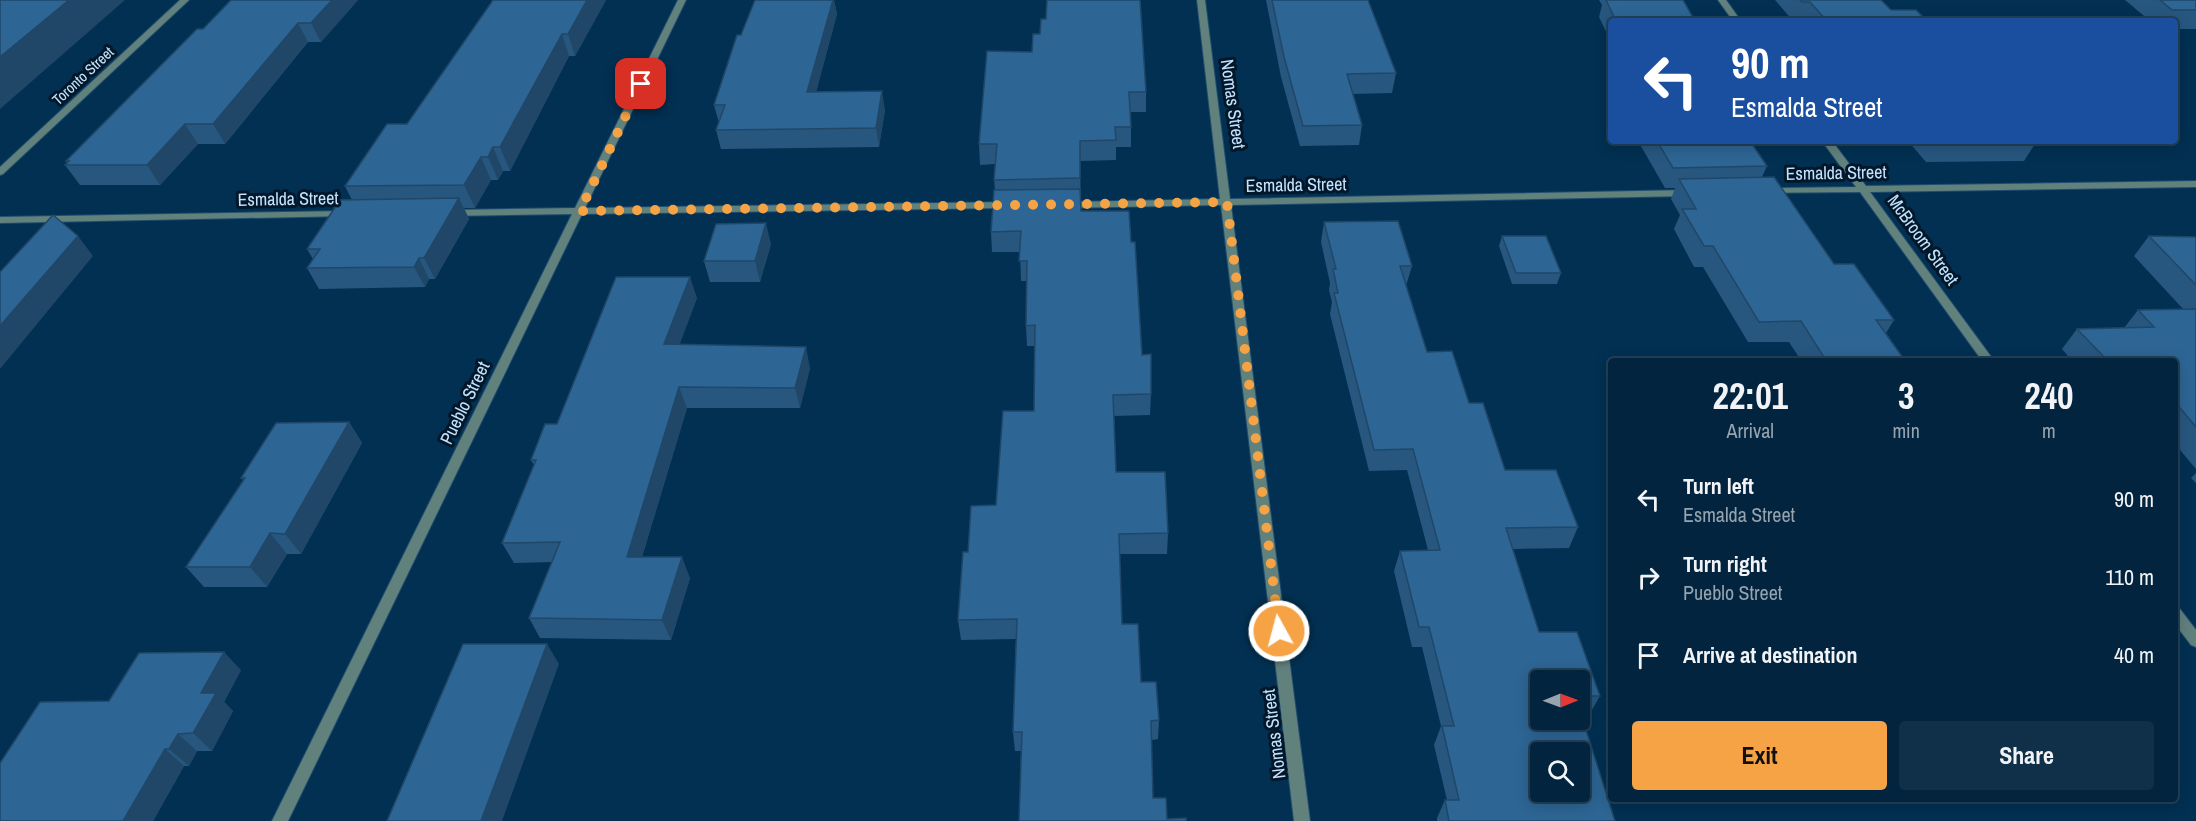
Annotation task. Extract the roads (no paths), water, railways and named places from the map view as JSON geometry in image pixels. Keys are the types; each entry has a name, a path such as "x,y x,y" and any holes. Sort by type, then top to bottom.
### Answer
{"street":[{"name":"Toronto Street","path":"0,172 184,0"},
{"name":"Pueblo Street","path":"280,821 682,0"},
{"name":"Nomas Street","path":"1201,0 1302,821"},
{"path":"1722,0 1735,18"},
{"name":"McBroom Street","path":"1829,144 1987,358"},
{"name":"Esmalda Street","path":"1755,192 2196,184"},
{"name":"Esmalda Street","path":"1059,205 1695,193"},
{"path":"438,213 1024,205"},
{"name":"Esmalda Street","path":"0,220 355,214"},
{"path":"2178,617 2196,641"}]}
